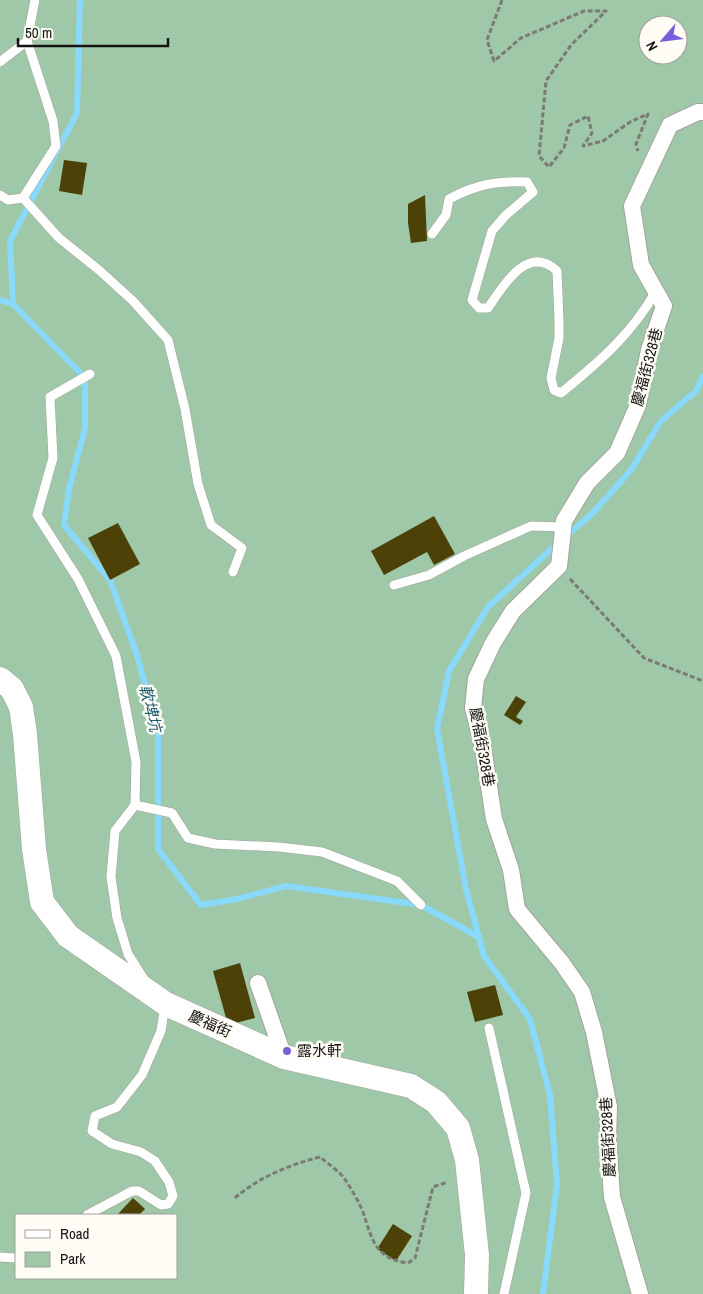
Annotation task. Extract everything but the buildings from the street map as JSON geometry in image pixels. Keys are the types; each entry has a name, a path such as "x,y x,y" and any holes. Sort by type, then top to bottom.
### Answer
{"street":[{"name":"慶福街328巷","path":"640,1294 612,1197 608,1139 609,1107 594,1032 582,992 562,963 517,909 511,870 494,819 483,747 473,708 476,679 498,635 513,611 560,559 564,521 587,483 617,453 638,405 649,350 664,306 641,265 632,206 670,125 698,112 703,112"},
{"name":"慶福街","path":"0,679 12,689 21,706 26,734 34,849 42,902 68,936 166,1004 284,1057 411,1086 436,1102 458,1128 465,1155 477,1256 476,1294"},
{"path":"258,983 284,1057"}],"lane":[{"path":"23,198 56,146 53,121 27,41 34,0"},
{"path":"0,62 27,41"},
{"path":"432,234 446,216 449,199 473,186 527,182 532,192 506,215 492,231 472,300 479,308 488,308 507,280 519,268 534,261 550,264 557,270 559,338 551,378 554,390 560,393 616,346 635,326 656,291"},
{"path":"0,195 8,200 23,198"},
{"path":"23,198 59,238 99,270 133,301 168,340 186,409 198,484 211,525 242,548 233,572"},
{"path":"89,1214 132,1191 139,1192 161,1205 168,1204 172,1196 170,1182 156,1161 141,1152 112,1144 92,1131 95,1116 117,1107 142,1075 161,1031 166,1004 146,984 128,954 116,918 111,877 115,831 135,805 136,762 116,656 78,579 37,515 53,458 50,398 90,374"},
{"path":"394,585 429,575 464,556 531,526 563,527"},
{"path":"135,805 172,813 188,838 215,844 279,847 322,852 397,882 421,905"},
{"path":"489,1028 526,1194 504,1294"},
{"path":"0,1257 15,1258"}],"path":[{"path":"502,0 488,40 494,61 521,38 584,11 606,11 571,45 546,81 539,156 548,167 564,148 570,125 588,116 592,132 583,146 603,141 630,122 648,114 636,144 645,177"},
{"path":"560,559 597,610 644,658 703,681"},
{"path":"235,1198 247,1187 274,1172 320,1157 345,1178 362,1210 370,1237 378,1250 396,1262 408,1263 415,1258 434,1187 456,1181 462,1173 465,1155"}],"green space":[{"path":"0,0 703,0 703,1294 0,1294"}],"waterway":[{"path":"13,304 10,241 77,113 80,0"},
{"name":"軟埤坑","path":"0,300 13,304 85,378 85,428 69,489 64,525 110,580 137,655 158,732 158,849 201,905 237,899 286,886 421,905 479,937"},
{"path":"566,536 591,515 631,470 661,421 696,391 703,376"},
{"path":"543,1294 557,1184 550,1095 530,1019 484,956 466,889 437,729 449,671 488,607 558,543"}],"place":[{"name":"露水軒","path":"287,1051"}]}
